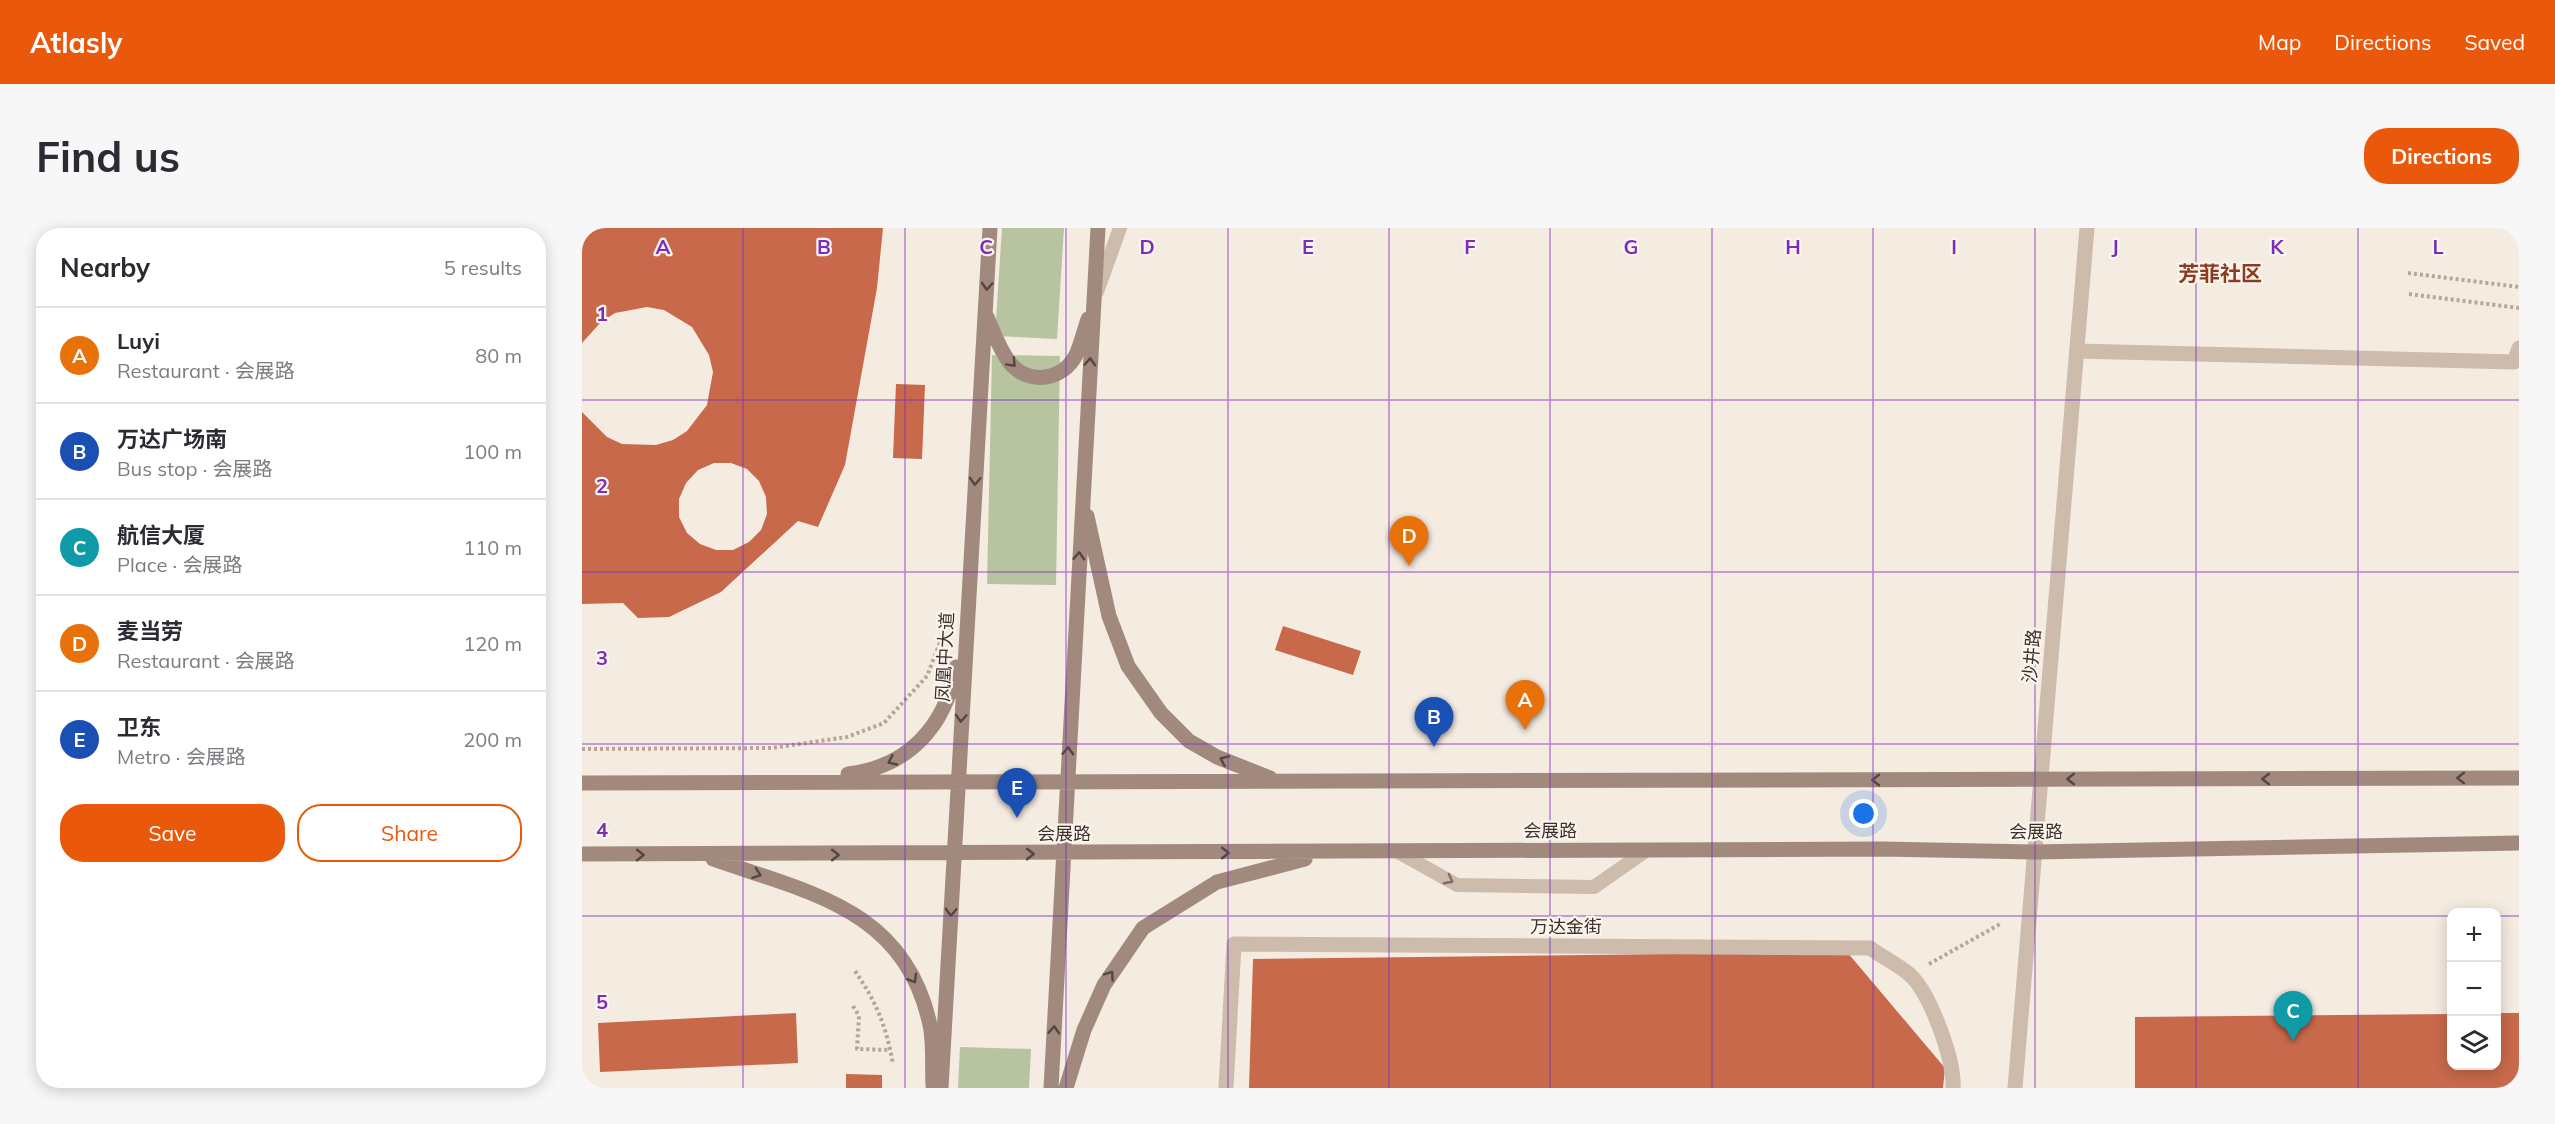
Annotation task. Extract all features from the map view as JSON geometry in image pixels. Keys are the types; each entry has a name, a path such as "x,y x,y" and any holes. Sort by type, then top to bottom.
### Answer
{"main road":[{"name":"凤凰中大道","path":"942,1088 957,782 990,228"},
{"path":"1051,1088 1098,228"},
{"path":"985,312 999,346 1012,365 1023,373 1049,377 1056,375 1070,364 1076,354 1094,300"},
{"path":"1083,493 1106,605 1128,666 1161,712 1189,741 1217,757 1278,782"},
{"path":"778,782 864,772 913,749 938,718 953,686 968,602"},
{"path":"582,783 2519,778"},
{"name":"会展路","path":"582,854 1063,854 1882,849 2036,852 2519,843"},
{"path":"1066,1088 1084,1030 1104,985 1143,928 1217,882 1290,862 1341,852"},
{"path":"702,855 829,899 857,914 888,940 918,986 931,1027 933,1088"}],"street":[{"name":"沙井路","path":"2015,1088 2087,228"},
{"path":"2077,351 2514,362 2519,348"},
{"name":"万达金街","path":"1226,1088 1234,944 1870,948 1910,975 1928,1002 1954,1074 1953,1088"}],"lane":[{"path":"1094,300 1120,228"},
{"path":"1398,852 1457,885 1594,887 1647,850"}],"path":[{"path":"2408,273 2519,287"},
{"path":"2409,294 2519,309"},
{"path":"582,749 772,748 847,737 884,723 927,676 946,625"},
{"path":"1910,975 2002,923"},
{"path":"855,971 874,999 887,1031 892,1064"},
{"path":"853,1006 859,1016 857,1049 890,1050"}],"green space":[{"path":"1002,228 1064,228 1057,339 995,336"},
{"path":"992,355 1060,356 1056,585 987,584"},
{"path":"960,1047 1031,1049 1029,1088 958,1088"}],"building":[{"path":"582,228 883,228 877,288 845,465 818,527 798,521 721,592 669,617 638,618 623,603 582,604 582,412 607,437 622,444 656,445 673,440 687,431 707,405 713,372 709,355 692,327 664,310 647,307 615,313 601,322 582,343","holes":["714,463 731,463 747,469 759,481 766,497 767,514 761,530 749,542 733,550 716,550 700,544 687,533 679,517 679,499 686,483 698,470"]},
{"path":"896,384 925,385 922,459 893,458"},
{"path":"1283,626 1361,651 1353,675 1275,650"},
{"path":"1847,952 1945,1068 1943,1088 1249,1088 1253,959"},
{"path":"796,1013 798,1063 600,1072 598,1023"},
{"path":"2501,1013 2519,1013 2519,1088 2135,1088 2135,1017 2447,1014 2447,1070 2501,1070"},
{"path":"846,1074 882,1075 882,1088 846,1088"}],"place":[{"name":"麦当劳","path":"1409,566"},
{"name":"Luyi","path":"1525,730"},
{"name":"万达广场南","path":"1434,747"},
{"name":"卫东","path":"1017,818"},
{"name":"航信大厦","path":"2293,1041"}],"district":[{"name":"芳菲社区","path":"2220,274"}]}
